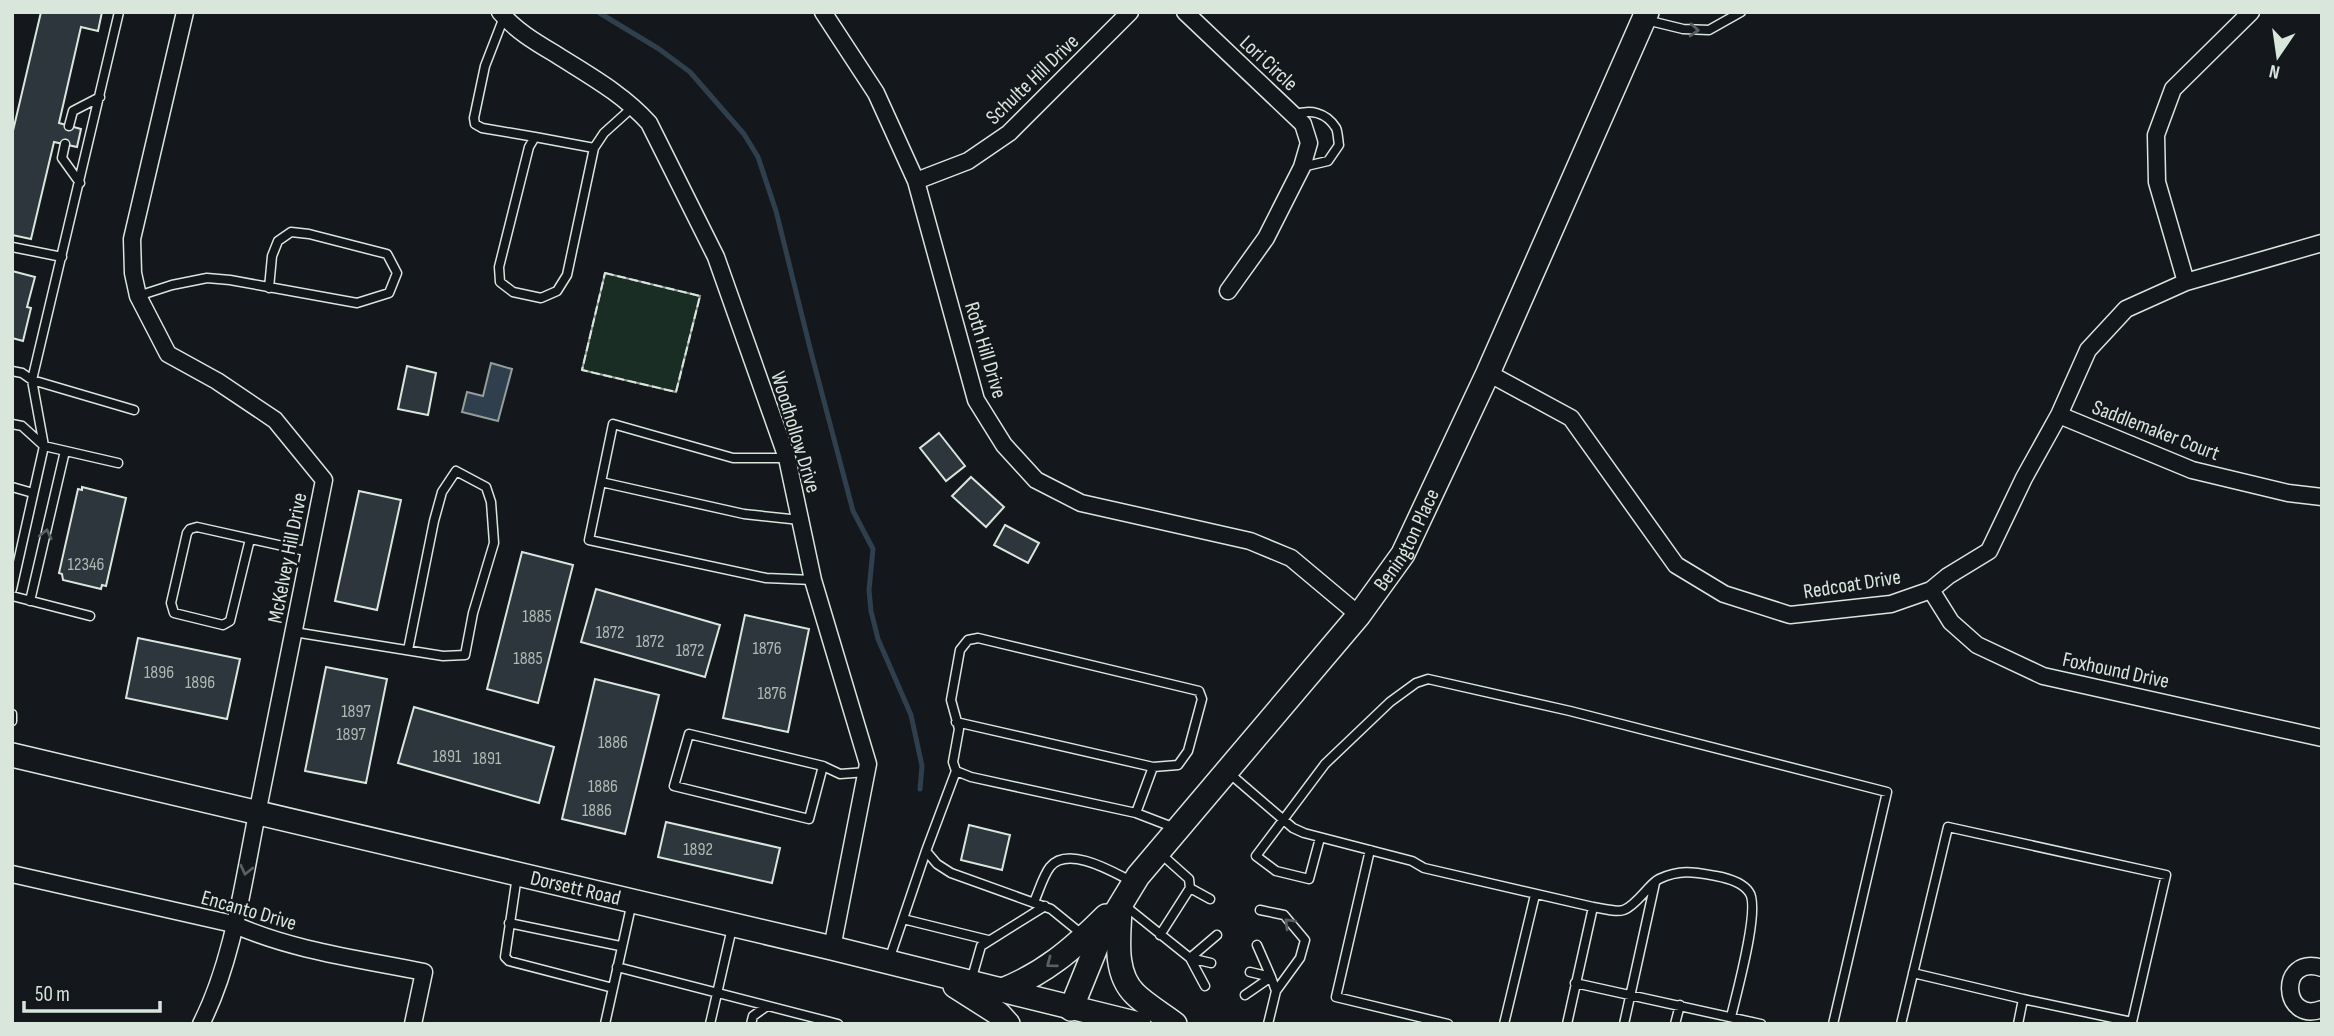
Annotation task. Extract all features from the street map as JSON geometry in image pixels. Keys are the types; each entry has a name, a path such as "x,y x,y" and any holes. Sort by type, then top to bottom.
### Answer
{"main road":[{"name":"Benington Place","path":"1071,1009 1100,940 1134,883 1359,615 1403,554 1488,373 1640,15"},
{"name":"Dorsett Road","path":"12,755 257,815 832,948 1139,1024"},
{"path":"1000,991 1026,981 1050,965 1085,937 1121,902"},
{"path":"1121,902 1118,944 1121,971 1133,992 1175,1024"},
{"path":"938,975 999,1014 1007,1024"}],"street":[{"name":"McKelvey Hill Drive","path":"185,12 132,239 133,273 138,296 168,354 217,381 275,420 324,480 257,815 222,974 213,1001 201,1024"},
{"name":"Roth Hill Drive","path":"823,12 876,93 916,181 976,400 1004,445 1036,480 1081,503 1261,546 1291,558 1359,615"},
{"name":"Schulte Hill Drive","path":"916,181 968,161 1009,134 1130,12"},
{"name":"Lori Circle","path":"1185,12 1303,124 1309,143 1302,167 1266,238 1228,291"},
{"path":"2186,282 2157,182 2157,135 2172,89 2251,12"},
{"name":"Woodhollow Drive","path":"502,15 528,37 634,106 649,123 716,257 787,458 813,580 868,764 832,948"},
{"name":"Redcoat Drive","path":"1488,373 1571,418 1676,565 1724,594 1790,615 1891,604 1931,590 1948,576 1989,551 2024,478 2059,415 2088,350 2126,309 2186,282 2322,243"},
{"name":"Saddlemaker Court","path":"2059,415 2192,470 2288,493 2322,497"},
{"name":"Foxhound Drive","path":"1931,590 1951,622 1977,645 2043,676 2322,738"},
{"name":"Encanto Drive","path":"12,874 233,924 258,935 307,948 424,972 413,1024"},
{"path":"2322,968 2314,966 2300,969 2294,974 2289,989 2294,1003 2301,1008 2308,1011 2322,1009"}],"lane":[{"path":"12,589 44,446 33,380 119,12"},
{"path":"1640,15 1683,29 1709,30 1741,12"},
{"path":"502,15 485,66 475,124 482,128 594,148"},
{"path":"69,126 73,111 100,97"},
{"path":"535,137 529,147 499,267 500,282 513,292 541,298 557,291 567,275 594,148 604,134 634,106"},
{"name":"Lori Circle","path":"1294,115 1306,110 1322,115 1336,128 1339,145 1328,161 1302,167"},
{"path":"65,144 62,158 80,183"},
{"path":"138,296 207,278 357,303 389,293 397,273 387,254 291,232 278,241 272,256 269,288"},
{"path":"12,247 62,257"},
{"path":"12,371 22,373 33,380 134,410"},
{"path":"12,424 22,426 44,446 118,463"},
{"path":"787,458 733,458 613,424 589,540 766,579 813,580"},
{"path":"30,601 65,452"},
{"path":"294,632 443,656 465,655 473,613 494,543 491,502 486,487 456,471 442,492 434,521 408,650"},
{"path":"601,482 744,514 800,520"},
{"path":"12,487 33,492"},
{"path":"250,539 230,621 223,625 174,613 171,603 189,530 197,527 310,552"},
{"path":"12,596 89,616"},
{"path":"888,963 956,771 953,762 959,729 956,722 951,700 960,650 968,640 978,638 1199,691 1202,699 1188,751 1178,765 1153,767 956,722"},
{"path":"1320,838 1309,879 1276,871 1256,856 1325,764 1390,702 1416,683 1428,679 1570,711 1887,792 1833,1024"},
{"path":"12,714 12,721"},
{"path":"823,766 808,819 674,786 689,734 823,766 840,774 867,772"},
{"path":"1136,813 1153,767"},
{"path":"956,771 971,777 1136,813 1177,830"},
{"path":"1227,771 1293,828 1320,838 1412,861 1423,868 1535,895 1621,911 1629,910 1656,881 1676,872 1690,871 1729,878 1748,891 1752,899 1753,916 1731,1017"},
{"path":"1901,1024 1913,973 1948,827 2166,874 2132,1022 1913,973"},
{"path":"1370,850 1336,997 1448,1024"},
{"path":"926,851 937,864 951,873 1045,906 1085,937"},
{"path":"1159,852 1189,879 1189,888 1160,935"},
{"path":"1034,902 1051,867 1059,860 1072,858 1101,865 1134,883"},
{"path":"517,876 504,953 509,961 613,988"},
{"path":"1624,1024 1656,881"},
{"path":"1189,888 1210,899"},
{"path":"1504,1024 1535,895"},
{"path":"605,1024 620,946 632,902"},
{"path":"1121,902 1190,958 1210,963"},
{"path":"971,984 978,950 988,940 1045,906"},
{"path":"1567,1024 1592,907"},
{"path":"1260,910 1284,915 1304,940 1300,958 1276,991 1268,1024"},
{"path":"903,919 988,940"},
{"path":"509,923 620,946"},
{"path":"710,1024 732,926"},
{"path":"1190,958 1217,935"},
{"path":"1257,944 1276,991"},
{"path":"1190,958 1205,986"},
{"path":"617,967 838,1024"},
{"path":"1250,972 1271,978"},
{"path":"1245,995 1271,978"},
{"path":"1575,983 1761,1024"},
{"path":"2018,1024 2023,999"},
{"path":"1675,1024 1680,1005"},
{"path":"751,1024 753,1016 767,1006"}],"green space":[{"path":"605,273 700,296 676,392 582,370"}],"water":[{"path":"491,363 512,369 498,421 462,412 467,392 483,396"}],"building":[{"path":"41,12 102,12 98,31 81,27 59,123 81,129 77,147 54,142 31,239 12,235 12,135"},
{"path":"12,271 35,277 27,307 31,308 23,341 12,338"},
{"path":"407,366 436,373 428,415 398,409"},
{"path":"939,433 965,466 946,481 920,448"},
{"path":"971,477 1004,507 986,527 952,496"},
{"path":"82,487 126,498 106,586 102,585 101,589 63,580 62,574 59,573 78,489 82,490"},
{"path":"359,491 401,500 377,610 335,601"},
{"path":"1005,525 1039,543 1028,563 994,545"},
{"path":"522,552 573,565 538,703 487,689"},
{"path":"596,589 720,625 705,677 581,642"},
{"path":"745,615 809,629 788,732 723,718"},
{"path":"138,638 240,659 227,719 126,698"},
{"path":"326,667 387,679 366,783 305,771"},
{"path":"595,679 659,695 625,834 562,819"},
{"path":"414,707 554,747 539,803 398,763"},
{"path":"666,822 780,848 772,883 658,857"},
{"path":"969,825 1010,835 1002,870 961,860"}],"waterway":[{"path":"598,12 659,49 690,72 744,134 758,157 776,211 853,511 873,549 869,590 871,611 878,639 911,715 922,766 920,789"}],"fence":[{"path":"605,273 700,296 676,392 582,370 605,273"}]}
